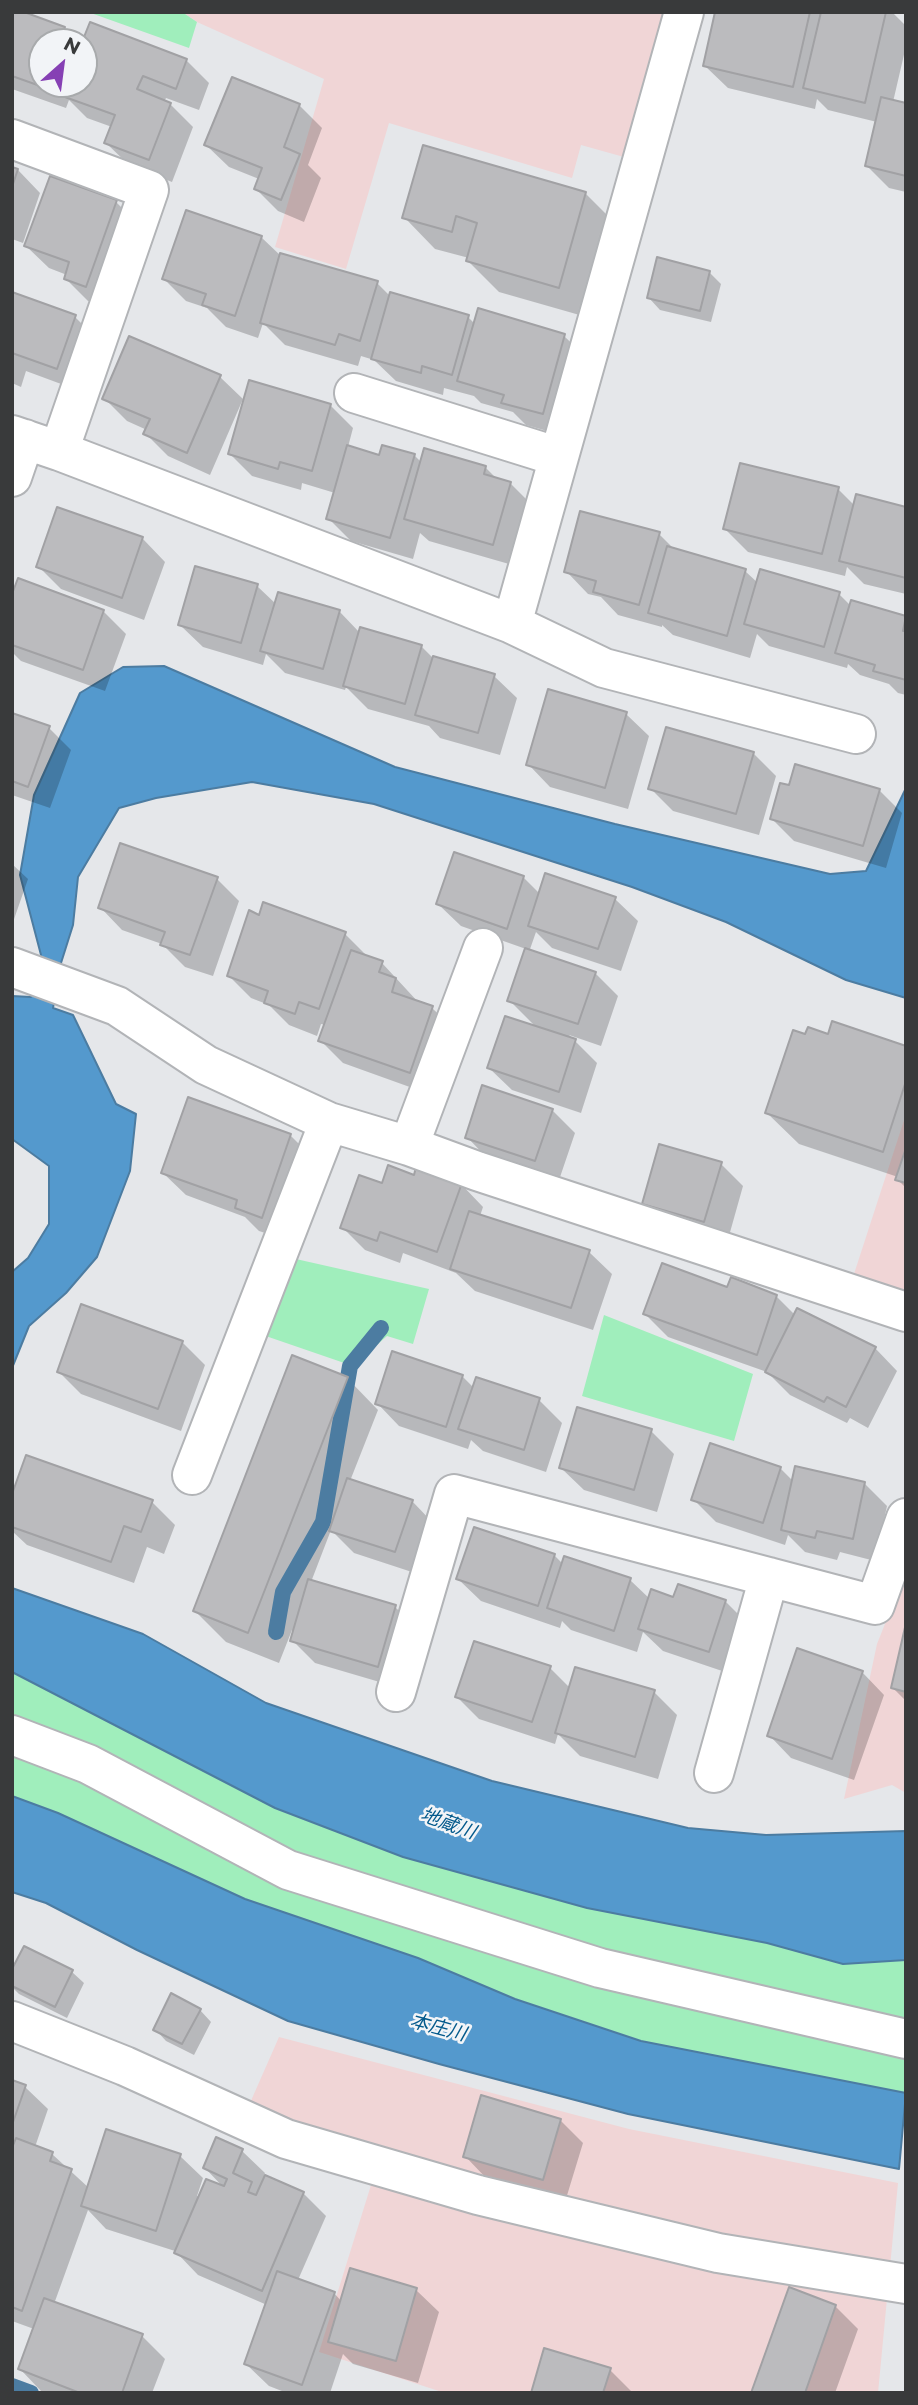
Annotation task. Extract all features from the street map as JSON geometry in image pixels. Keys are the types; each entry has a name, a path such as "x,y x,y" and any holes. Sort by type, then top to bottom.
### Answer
{"street":[{"path":"512,624 684,12"},
{"path":"12,139 149,190 32,442 12,477"},
{"path":"354,393 559,457"},
{"path":"32,442 512,624 604,668 856,734"},
{"path":"409,1146 483,948"},
{"path":"18,968 117,1006 206,1065 329,1122 409,1146 477,1171 906,1312"},
{"path":"192,1475 329,1122"},
{"path":"396,1692 454,1494 875,1605 906,1518"},
{"path":"715,1773 769,1577"},
{"path":"12,1735 88,1764 288,1870 600,1968 906,2039"},
{"path":"12,2021 125,2066 299,2143 478,2195 718,2253 906,2284"}],"shaded area":[{"path":"182,12 665,12 624,157 581,145 572,178 389,123 346,269 275,247 324,79 197,22"},
{"path":"906,1114 906,1295 853,1277"},
{"path":"906,1571 906,1793 892,1785 844,1799 877,1644"},
{"path":"279,2037 629,2129 898,2183 878,2393 445,2393 319,2352 381,2153 250,2103"}],"green space":[{"path":"88,12 182,12 197,22 189,48"},
{"path":"287,1257 429,1289 413,1344 387,1336 353,1366 257,1333"},
{"path":"604,1315 753,1374 734,1441 582,1396"},
{"path":"12,1672 275,1808 403,1857 587,1908 767,1943 843,1964 906,1960 906,2093 641,2041 515,1999 418,1958 245,1899 58,1813 12,1796"}],"water":[{"path":"164,666 395,767 615,824 830,874 866,871 906,788 906,998 846,980 726,922 632,887 374,804 252,782 156,798 119,808 78,877 73,925 61,963 53,1008 73,1015 116,1104 136,1114 130,1171 97,1257 66,1293 29,1326 12,1368 12,1272 28,1258 49,1224 49,1166 12,1139 12,996 31,997 41,955 20,875 34,795 80,693 123,667"},
{"name":"地蔵川","path":"12,1588 143,1634 266,1703 492,1781 688,1828 766,1835 906,1831 906,1960 843,1964 767,1943 587,1908 403,1857 275,1808 12,1672"},
{"name":"本庄川","path":"12,1796 58,1813 245,1899 418,1958 515,1999 641,2041 906,2093 899,2169 628,2114 288,2021 137,1950 46,1903 12,1892"}],"building":[{"path":"12,12 24,12 65,27 28,28 28,82 12,76"},
{"path":"715,12 810,12 793,87 703,66"},
{"path":"821,12 886,12 865,103 803,88"},
{"path":"90,22 187,59 176,89 143,76 137,89 171,103 149,160 104,143 115,115 68,98 98,98 98,28 88,28"},
{"path":"232,77 300,104 284,147 300,154 281,200 254,189 262,168 204,145"},
{"path":"881,97 906,103 906,176 865,166"},
{"path":"423,145 586,192 559,288 466,261 477,223 456,216 452,232 402,218"},
{"path":"12,167 18,169 12,187"},
{"path":"50,176 117,200 86,287 64,279 69,262 24,246"},
{"path":"186,210 262,236 235,316 202,305 206,294 162,279"},
{"path":"280,253 378,281 360,341 339,334 335,345 260,323"},
{"path":"657,257 710,271 700,311 647,298"},
{"path":"12,292 76,315 57,369 12,353"},
{"path":"390,292 469,315 452,375 422,366 421,373 371,359"},
{"path":"478,308 565,334 543,414 501,403 504,395 457,381"},
{"path":"129,336 221,375 187,453 143,434 150,419 102,399"},
{"path":"249,380 331,404 312,471 280,462 278,469 228,454"},
{"path":"347,445 379,455 382,445 415,454 390,538 326,519"},
{"path":"424,448 486,466 484,474 511,482 493,545 404,519"},
{"path":"740,463 839,487 822,554 723,529"},
{"path":"856,494 906,507 906,578 839,561"},
{"path":"57,507 143,537 122,598 36,567"},
{"path":"580,511 660,532 639,605 593,592 596,581 564,572"},
{"path":"667,546 746,569 727,636 648,613"},
{"path":"195,566 258,584 241,643 178,625"},
{"path":"760,569 840,592 824,647 744,624"},
{"path":"18,578 104,610 83,670 12,645 12,594"},
{"path":"278,592 340,610 323,669 260,651"},
{"path":"851,600 906,616 903,631 906,631 906,680 873,671 875,665 835,653"},
{"path":"360,627 422,645 405,704 343,686"},
{"path":"433,656 495,674 478,733 415,715"},
{"path":"548,689 627,712 605,788 526,765"},
{"path":"12,713 50,726 28,787 12,781"},
{"path":"666,727 754,752 736,814 648,789"},
{"path":"795,764 880,789 863,846 770,819 780,783 789,785"},
{"path":"120,843 218,877 190,955 160,945 165,932 98,908"},
{"path":"454,852 524,876 507,929 436,904"},
{"path":"545,873 616,897 598,949 528,926"},
{"path":"263,902 346,932 319,1009 299,1002 295,1014 264,1003 268,991 227,976 249,910 259,915"},
{"path":"525,948 596,972 578,1024 507,1001"},
{"path":"351,950 383,961 379,972 396,978 392,992 433,1006 410,1073 318,1041"},
{"path":"505,1016 576,1039 559,1092 487,1068"},
{"path":"832,1021 906,1046 906,1081 883,1152 765,1113 793,1030 805,1034 808,1027 828,1034"},
{"path":"482,1085 553,1109 535,1161 465,1138"},
{"path":"188,1097 291,1134 262,1218 235,1208 237,1200 161,1173"},
{"path":"659,1144 722,1162 704,1222 642,1204"},
{"path":"906,1148 906,1183 895,1180"},
{"path":"388,1165 414,1175 416,1167 462,1183 437,1252 380,1232 377,1241 340,1228 359,1175 382,1183"},
{"path":"469,1211 590,1250 571,1308 450,1269"},
{"path":"662,1263 727,1287 731,1277 777,1295 757,1355 643,1314"},
{"path":"81,1304 183,1341 158,1409 57,1372"},
{"path":"797,1308 876,1347 846,1407 827,1397 824,1402 765,1372"},
{"path":"392,1351 463,1375 446,1427 375,1404"},
{"path":"292,1355 348,1377 248,1633 193,1611"},
{"path":"476,1377 540,1398 524,1450 458,1429"},
{"path":"577,1407 652,1429 634,1490 559,1468"},
{"path":"710,1443 781,1467 763,1523 691,1500"},
{"path":"26,1455 153,1500 141,1532 124,1526 111,1562 12,1527 12,1494"},
{"path":"795,1466 865,1482 853,1539 817,1531 815,1538 781,1530"},
{"path":"347,1478 413,1500 395,1552 329,1531"},
{"path":"474,1527 555,1554 538,1606 456,1579"},
{"path":"564,1556 631,1578 614,1631 547,1608"},
{"path":"308,1579 396,1605 378,1667 290,1641"},
{"path":"678,1584 726,1600 709,1652 638,1629 651,1589 673,1597"},
{"path":"906,1623 906,1692 891,1688"},
{"path":"474,1641 551,1666 532,1722 455,1697"},
{"path":"797,1648 863,1671 832,1759 767,1736"},
{"path":"575,1667 655,1690 635,1757 555,1733"},
{"path":"24,1946 73,1970 55,2007 12,1986 12,1969"},
{"path":"171,1993 201,2009 182,2044 153,2030"},
{"path":"12,2080 26,2085 12,2125"},
{"path":"481,2095 561,2119 543,2180 463,2157"},
{"path":"106,2129 181,2154 156,2231 81,2206"},
{"path":"216,2137 243,2149 233,2173 252,2182 248,2192 256,2195 265,2175 304,2192 262,2291 174,2253 206,2179 224,2186 227,2179 203,2168"},
{"path":"16,2138 53,2152 50,2161 72,2169 22,2311 12,2307 12,2148"},
{"path":"350,2268 417,2288 396,2361 328,2342"},
{"path":"277,2271 335,2292 302,2385 244,2364"},
{"path":"789,2287 836,2305 805,2393 751,2393"},
{"path":"44,2298 143,2334 122,2393 80,2393 18,2369"},
{"path":"544,2348 611,2368 603,2393 531,2393"}],"waterway":[{"path":"276,1632 283,1592 323,1522 350,1366 381,1328"},
{"path":"12,2386 31,2393"}]}
